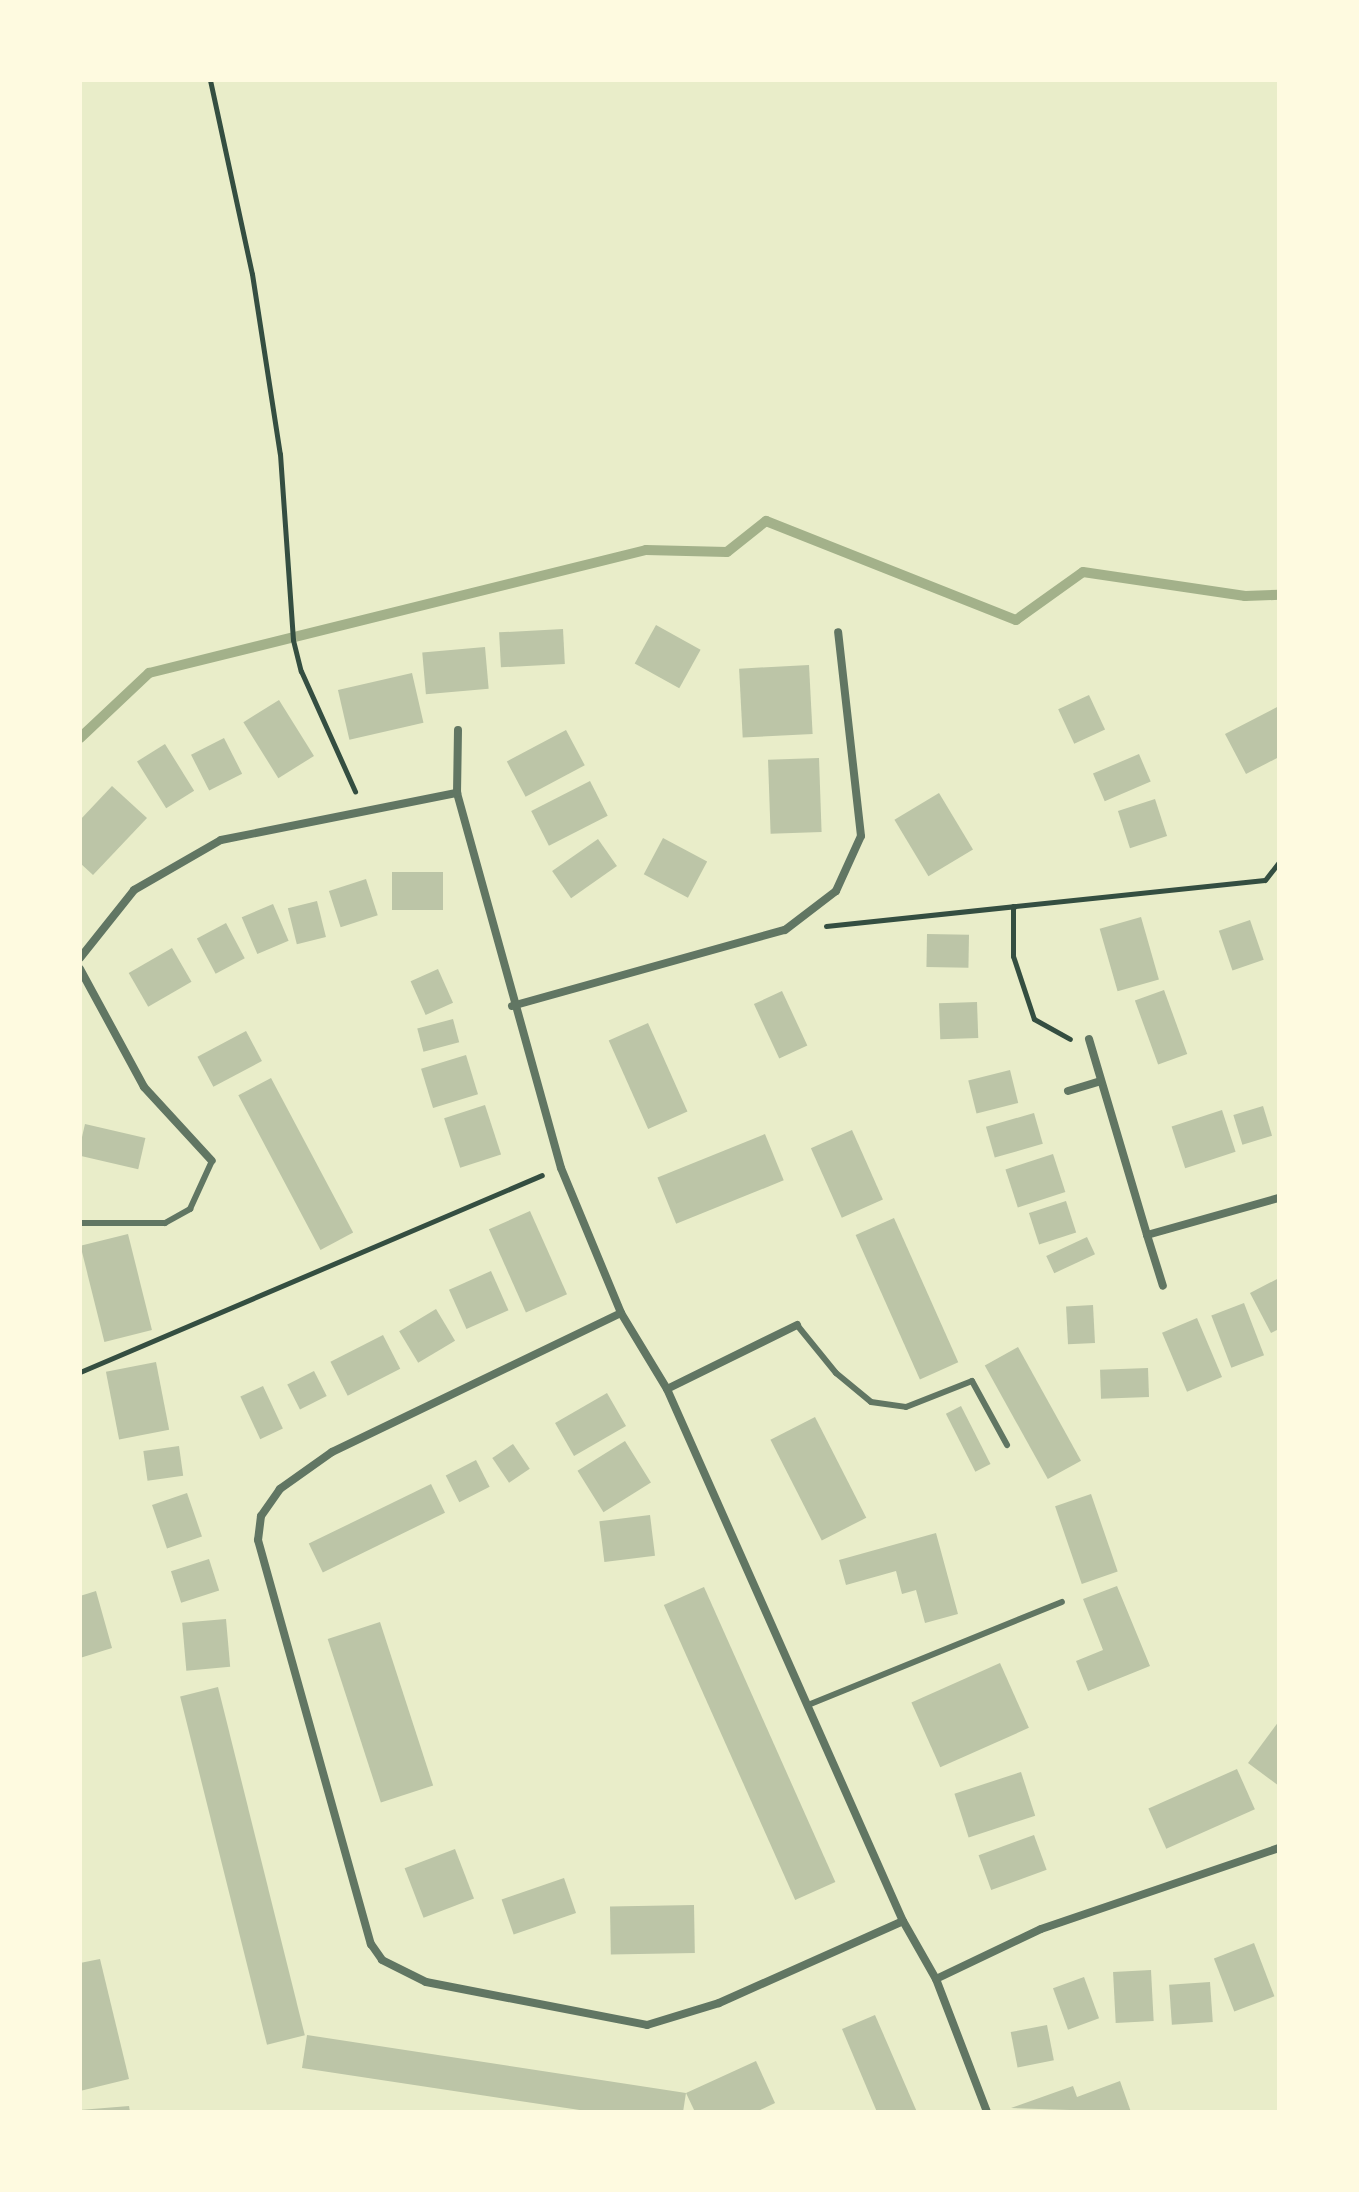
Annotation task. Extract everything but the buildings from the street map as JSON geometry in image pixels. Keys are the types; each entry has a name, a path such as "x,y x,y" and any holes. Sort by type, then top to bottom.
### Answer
{"street":[{"path":"512,1006 785,930 836,891 861,836 838,632"},
{"path":"458,730 457,793 512,1006 561,1168 621,1313 667,1389 903,1921 936,1979 987,2112"},
{"path":"80,958 134,890 221,840 457,793"},
{"path":"80,969 144,1087 212,1161"},
{"path":"1089,1039 1163,1286"},
{"path":"1068,1091 1101,1081"},
{"path":"1147,1235 1279,1198"},
{"path":"621,1313 332,1452 280,1489 261,1516 258,1540 371,1944 382,1960 426,1982 647,2025 719,2003 903,1921"},
{"path":"667,1389 797,1325"},
{"path":"936,1979 1041,1929 1279,1848"}],"lane":[{"path":"80,1223 165,1223 190,1209 212,1161"},
{"path":"797,1325 836,1373 871,1402 906,1407 972,1381 1007,1445"},
{"path":"808,1705 1062,1602"}],"path":[{"path":"210,80 252,274 277,439 293,640 301,671 363,812"},
{"path":"785,930 1265,880 1279,862"},
{"path":"1013,906 1013,956 1034,1019 1063,1039 1089,1039"},
{"path":"80,1372 367,1245 561,1168"}],"waterway":[{"path":"80,738 149,673 646,550 727,552 766,521 1016,620 1083,572 1245,596 1279,595"}]}
